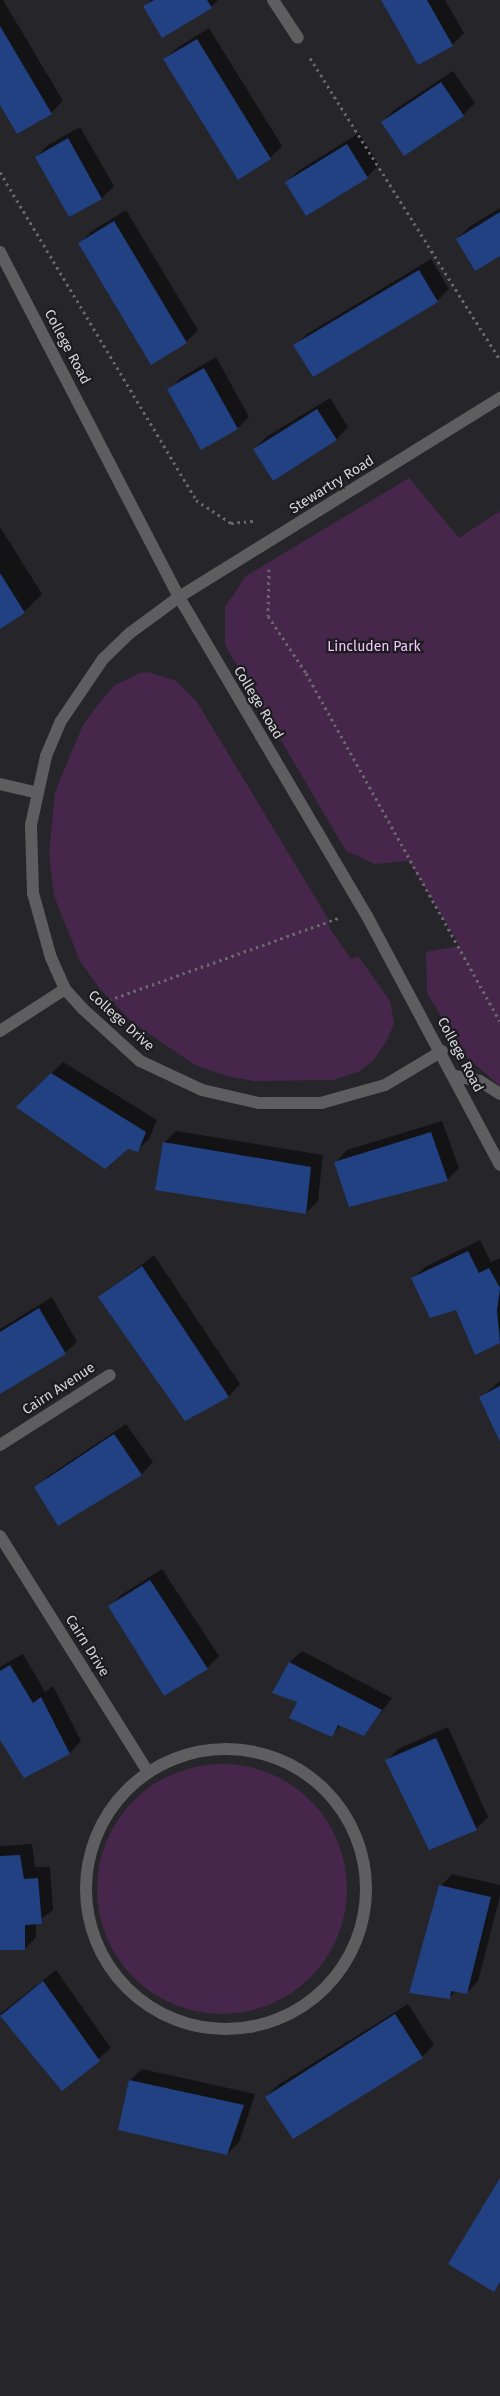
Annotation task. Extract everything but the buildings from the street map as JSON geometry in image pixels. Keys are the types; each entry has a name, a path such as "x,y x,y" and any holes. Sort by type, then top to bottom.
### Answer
{"street":[{"path":"273,0 298,38"},
{"name":"College Road","path":"0,252 179,597 364,909 442,1051 500,1165"},
{"name":"Stewartry Road","path":"179,597 500,398"},
{"name":"College Drive","path":"179,597 130,633 103,659 80,689 46,756 36,792 31,825 33,893 48,950 66,989 83,1009 140,1061 202,1090 258,1103 322,1103 385,1085 442,1051"},
{"path":"0,784 36,792"},
{"path":"0,1031 66,989"},
{"path":"455,1076 480,1082 500,1094"},
{"name":"Cairn Avenue","path":"0,1445 110,1375"},
{"name":"Cairn Drive","path":"0,1536 148,1772"},
{"path":"226,1748 253,1751 280,1759 304,1772 325,1789 342,1810 355,1834 363,1860 366,1887 364,1914 356,1940 344,1964 327,1985 307,2003 274,2020 249,2027 199,2026 152,2007 114,1974 101,1952 86,1903 90,1853 112,1807 148,1772 172,1759 198,1751 226,1748"}],"path":[{"path":"298,38 500,360"},
{"path":"0,172 196,500 231,523 261,520 271,540 268,616 306,673 500,1021"},
{"path":"83,1009 364,909"}],"green space":[{"name":"Lincluden Park","path":"409,478 459,538 500,511 500,1086 465,1056 427,993 426,952 460,946 409,861 375,864 346,851 225,645 225,607 246,576"},
{"path":"148,672 176,681 197,702 327,917 330,929 351,959 358,956 390,1001 394,1024 387,1040 373,1061 358,1072 333,1080 254,1081 230,1077 195,1065 132,1022 100,989 80,961 54,896 49,854 55,792 83,725 100,702 115,685 140,673"},
{"path":"222,1764 246,1767 270,1774 291,1785 310,1801 326,1820 337,1841 344,1865 347,1889 344,1913 337,1937 326,1958 310,1977 291,1993 270,2004 246,2011 222,2014 198,2011 174,2004 153,1993 134,1977 118,1958 107,1937 100,1913 97,1889 100,1865 107,1841 118,1820 134,1801 153,1785 174,1774 198,1767"}]}
